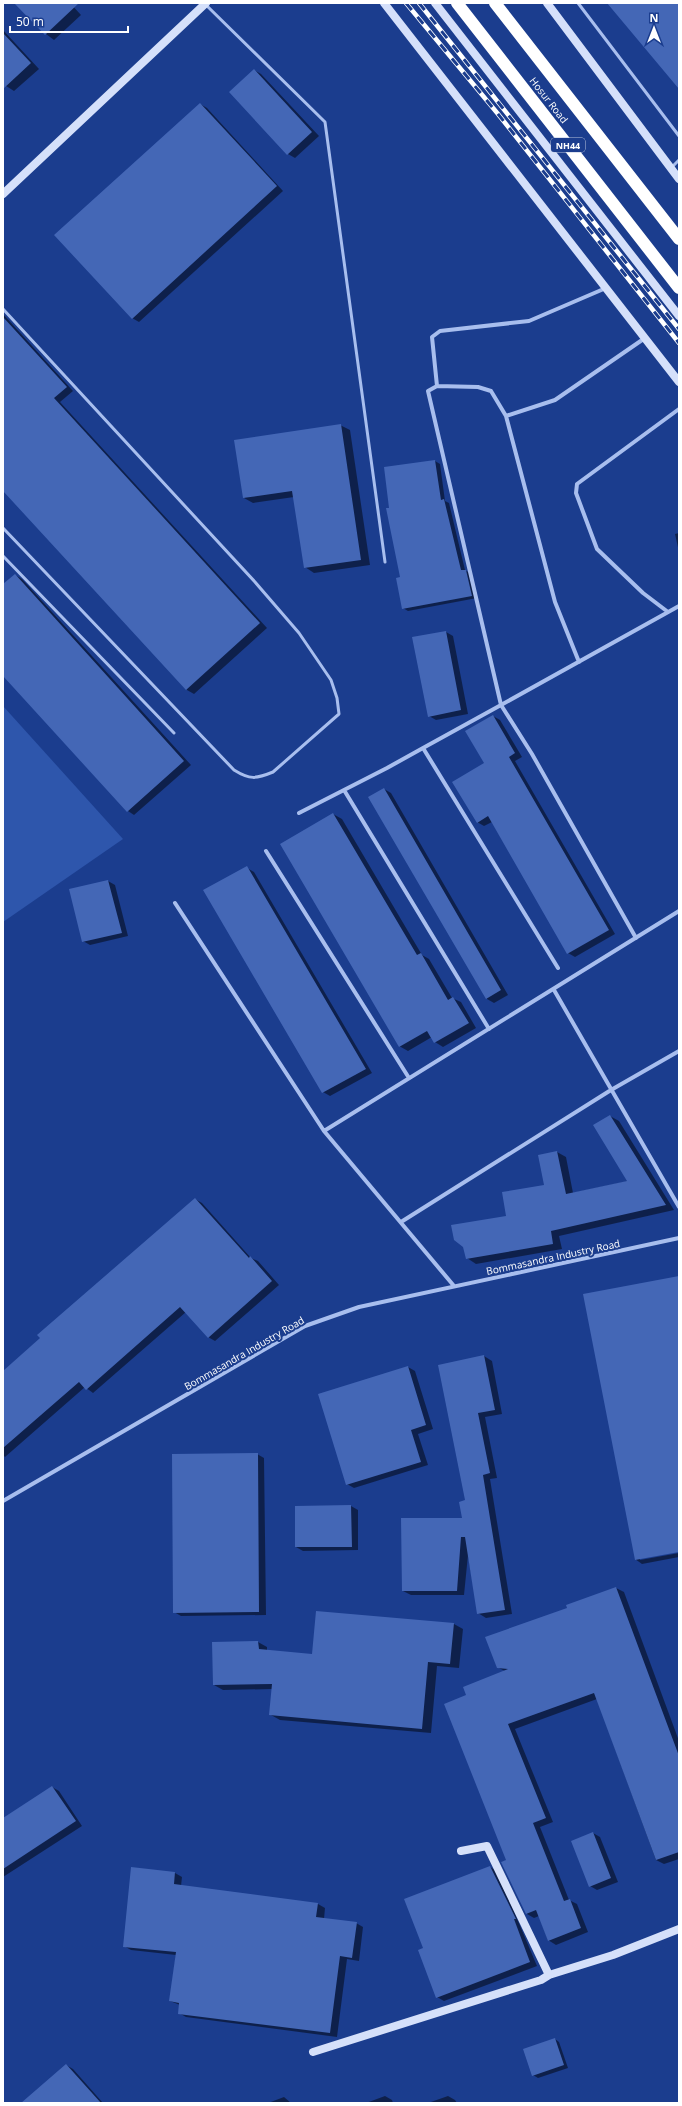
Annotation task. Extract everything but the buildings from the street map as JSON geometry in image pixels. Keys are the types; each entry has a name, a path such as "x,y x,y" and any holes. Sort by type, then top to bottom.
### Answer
{"highway":[{"name":"Hosur Road","path":"457,3 679,288"},
{"name":"Hosur Road","path":"495,3 679,239"}],"street":[{"path":"384,3 679,382"},
{"path":"434,3 679,316"},
{"path":"547,3 679,179"},
{"path":"3,194 206,4"},
{"path":"437,386 432,337 440,330 530,321 606,288"},
{"path":"506,416 555,400 645,338"},
{"path":"578,662 555,602 506,416 491,391 478,387 437,386 428,391 501,705 532,754 636,938"},
{"path":"668,612 643,593 597,549 578,504 576,493 577,484 679,409"},
{"path":"299,813 423,748 679,606"},
{"path":"423,748 558,968"},
{"path":"344,790 489,1030"},
{"path":"266,851 409,1078"},
{"path":"175,903 324,1130 454,1286"},
{"path":"324,1130 679,912"},
{"path":"554,990 679,1207"},
{"path":"401,1222 611,1090 679,1051"},
{"name":"Bommasandra Industry Road","path":"3,1502 305,1326 359,1307 679,1238"},
{"path":"461,1851 487,1846 550,1975"},
{"path":"313,2052 541,1980 550,1975 613,1955 679,1929"}],"lane":[{"path":"578,3 679,136"},
{"path":"206,4 325,122 385,562"},
{"path":"670,168 679,160"},
{"path":"3,309 255,582 299,633 331,680 337,698 339,714 273,772 260,777 246,778 234,770 3,528"},
{"path":"3,556 174,733"}],"shaded area":[{"path":"3,706 123,839 3,922"}],"railway":[{"path":"406,3 498,114 679,343"},
{"path":"419,3 679,329"}]}
